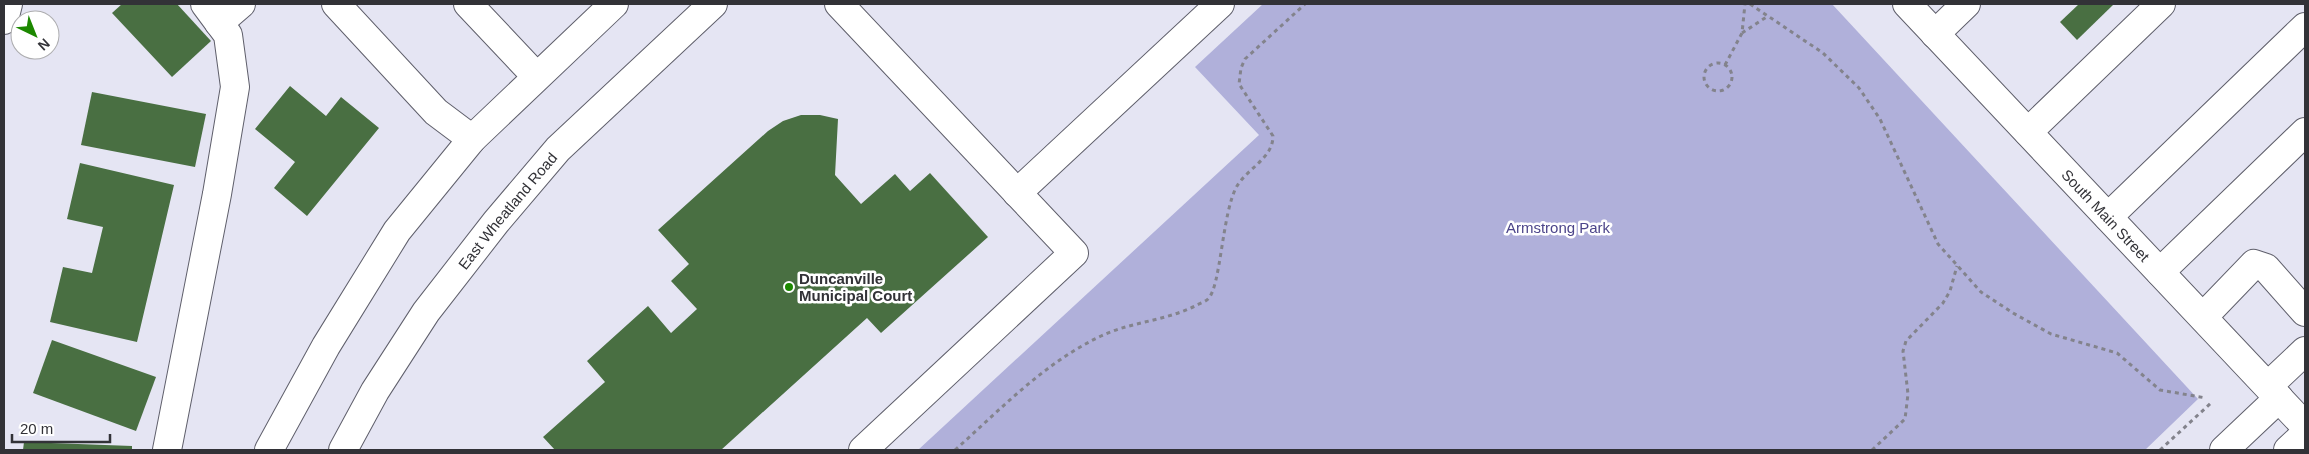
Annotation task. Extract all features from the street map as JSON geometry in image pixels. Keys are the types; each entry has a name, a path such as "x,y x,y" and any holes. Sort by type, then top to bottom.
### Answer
{"main road":[{"path":"4,20 8,4"},
{"path":"167,450 217,194 235,87 228,35 212,13 241,4"},
{"path":"336,4 436,112 472,138"},
{"path":"468,4 536,76"},
{"path":"269,450 326,346 397,232 472,138 614,4"},
{"name":"East Wheatland Road","path":"342,450 375,391 426,312 496,222 558,149 713,4"},
{"path":"839,4 1074,253 863,450"},
{"path":"1017,193 1220,4"},
{"name":"South Main Street","path":"1907,4 2305,426"},
{"path":"1935,34 1966,4"},
{"path":"2028,132 2161,4"},
{"path":"2108,217 2305,27"},
{"path":"2160,272 2305,132"},
{"path":"2203,317 2254,264 2266,268 2305,312"},
{"path":"2224,450 2305,351"},
{"path":"2288,450 2305,434"}],"path":[{"path":"955,450 1028,383 1069,353 1102,335 1181,313 1209,299 1215,284 1230,203 1237,186 1270,152 1273,144 1273,136 1239,84 1241,68 1245,59 1305,4"},
{"path":"1725,65 1742,33 1745,4"},
{"path":"1750,4 1822,53 1859,88 1880,119 1938,244 1981,292 2028,322 2051,334 2117,353 2160,390 2206,398"},
{"path":"1742,33 1768,16"},
{"path":"1719,62 1725,65 1730,69 1731,83 1727,88 1714,90 1704,81 1707,68 1719,62"},
{"path":"1872,450 1905,419 1908,394 1903,351 1906,341 1943,303 1950,291 1957,265"},
{"path":"2160,450 2211,403"}],"green space":[{"name":"Armstrong Park","path":"1263,4 1832,4 2198,399 2145,450 918,450 1259,135 1195,67"}],"building":[{"path":"122,4 177,4 211,41 172,77 112,13"},
{"path":"2079,4 2114,4 2077,40 2060,22"},
{"path":"290,86 326,116 341,97 379,128 307,216 274,188 295,162 255,129"},
{"path":"92,92 206,114 195,167 81,145"},
{"path":"801,115 820,115 838,119 835,175 861,204 895,174 910,191 930,173 988,237 881,333 867,318 721,450 555,450 543,437 605,382 587,361 648,306 671,333 697,309 671,281 689,264 658,230 768,131 783,121"},
{"path":"80,163 174,185 137,342 50,322 63,267 92,273 103,227 67,219"},
{"path":"52,340 156,377 136,431 33,393"},
{"path":"24,442 132,446 132,450 23,450"}],"place":[{"name":"Duncanville Municipal Court","path":"789,287"}]}
